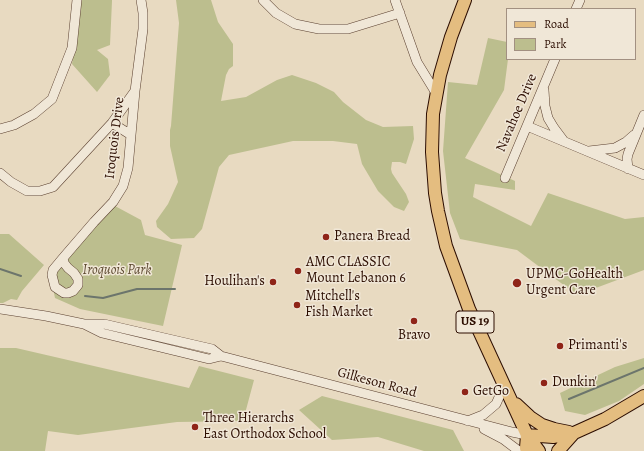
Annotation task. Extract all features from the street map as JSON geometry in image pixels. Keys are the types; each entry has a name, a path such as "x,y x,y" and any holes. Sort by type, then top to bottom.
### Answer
{"main road":[{"name":"US 19","path":"465,0 447,51 436,93 433,114 432,152 435,193 441,228 460,285 527,435 539,451"},
{"path":"527,435 553,437 574,433 605,419 644,396"},
{"path":"511,399 530,417 542,425 554,430 574,433"},
{"path":"558,451 574,433"},
{"name":"US 19","path":"527,435 527,451"}],"street":[{"path":"0,129 14,125 34,114 52,99 72,48 77,0"},
{"name":"Iroquois Drive","path":"63,258 113,202 123,186 128,168 135,91 143,29 141,0"},
{"path":"263,0 276,13 295,24 319,29 348,29 400,13"},
{"path":"395,0 417,62 436,93"},
{"name":"Navahoe Drive","path":"505,178 555,60"},
{"path":"544,87 545,106 548,118 566,142"},
{"path":"0,173 11,182 27,191 40,191 53,187 112,123 135,91"},
{"path":"628,169 628,154 644,115"},
{"path":"112,123 131,135"},
{"path":"527,126 644,175"},
{"path":"588,151 615,148 626,142 636,133"},
{"name":"Gilkeson Road","path":"0,309 84,324 102,333 209,359 221,356 527,435"},
{"path":"468,421 483,415 496,404 500,395 502,379"},
{"path":"468,421 499,437 519,451"}],"green space":[{"path":"81,0 112,0 110,45 97,50 108,59 110,75 97,92 72,64"},
{"path":"176,0 211,0 218,22 233,44 233,66 229,69 226,75 221,101 246,97 277,80 292,75 316,83 334,92 343,102 366,120 383,127 413,126 414,139 406,164 392,162 391,169 409,202 404,211 394,207 378,191 362,164 357,144 333,141 293,141 229,155 219,167 202,229 194,238 171,239 157,227 156,221 168,204 178,182 170,146 179,23"},
{"path":"488,38 506,42 506,60 508,60 504,90 465,158 515,181 515,190 475,184 473,197 531,226 548,193 625,219 644,217 644,270 577,295 517,250 460,239 450,213 443,151 448,82 477,85"},
{"name":"Iroquois Park","path":"115,206 141,220 145,235 182,245 163,326 80,309 55,298 50,274"},
{"name":"Iroquois Park","path":"0,234 9,234 44,265 22,291 17,300 11,299 3,303 0,303"},
{"path":"0,348 16,348 189,388 199,366 254,380 243,421 177,422 78,435 48,431 45,451 0,451"},
{"path":"644,358 644,384 619,401 585,415 565,411 560,393 615,367"},
{"path":"322,396 453,430 464,451 424,451 378,437 332,440 299,410"}],"waterway":[{"path":"0,269 21,276"},
{"path":"85,296 103,298 137,289 175,289"},
{"path":"569,399 644,368"}],"place":[{"name":"Panera Bread","path":"326,237"},
{"name":"AMC CLASSIC Mount Lebanon 6","path":"298,271"},
{"name":"Houlihan's","path":"273,282"},
{"name":"UPMC-GoHealth Urgent Care","path":"517,283"},
{"name":"Mitchell's Fish Market","path":"297,305"},
{"name":"Bravo","path":"414,321"},
{"name":"Primanti's","path":"560,346"},
{"name":"Dunkin'","path":"544,383"},
{"name":"GetGo","path":"465,392"},
{"name":"Three Hierarchs East Orthodox School","path":"195,427"}]}
